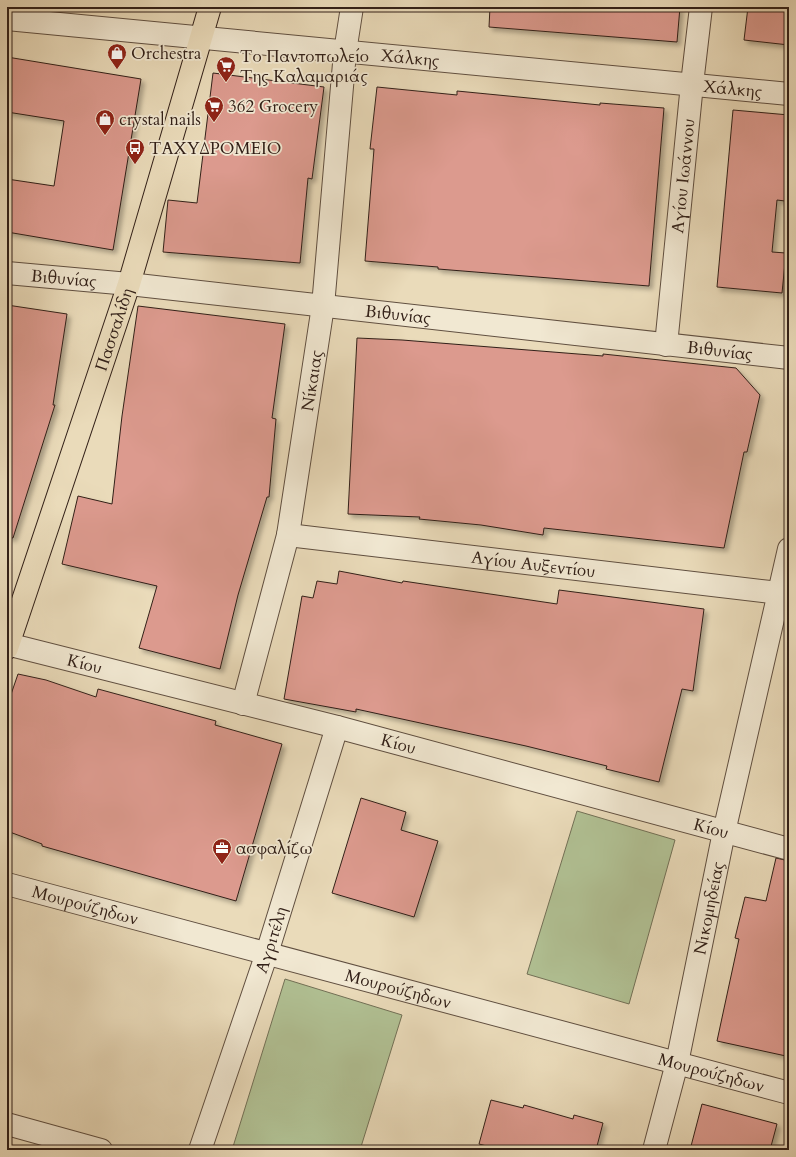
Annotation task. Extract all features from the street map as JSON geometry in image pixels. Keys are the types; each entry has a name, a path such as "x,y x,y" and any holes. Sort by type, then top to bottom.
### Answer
{"main road":[{"name":"Πασσαλίδη","path":"8,646 129,284 210,7"}],"street":[{"name":"Νίκαιας","path":"243,704 288,535 323,306 345,52 352,7"},
{"name":"Αγίου Ιωάννου","path":"666,345 692,84 702,7"},
{"name":"Χάλκης","path":"7,20 55,15 200,38 789,94"},
{"name":"Βιθυνίας","path":"7,273 129,284 789,358"},
{"name":"Αγίου Αυξεντίου","path":"288,535 779,593"},
{"name":"Νικομηδείας","path":"654,1150 677,1063 724,832 789,549"},
{"name":"Κίου","path":"8,646 337,727 789,849"},
{"name":"Αγριτέλη","path":"200,1150 267,953 337,727"},
{"name":"Μουρούζηδων","path":"7,884 789,1093"},
{"path":"7,1124 101,1150"}],"green space":[{"path":"577,811 675,840 629,1004 527,974"},
{"path":"285,979 402,1015 360,1150 232,1150"}],"building":[{"path":"490,7 680,7 677,42 489,27"},
{"path":"748,7 789,7 789,45 744,40"},
{"path":"7,57 141,79 113,250 7,232 7,179 54,186 64,121 7,112"},
{"path":"213,73 324,87 312,179 308,178 300,263 163,252 168,200 197,203"},
{"path":"377,87 457,95 457,91 600,105 600,103 664,108 649,286 438,269 438,267 365,261 374,149 370,149"},
{"path":"733,110 789,115 789,174 787,174 785,201 777,200 772,252 786,253 782,293 717,287"},
{"path":"7,305 67,314 53,405 55,405 13,538 7,537"},
{"path":"138,306 285,324 272,418 276,419 269,497 267,497 238,595 220,669 139,648 157,586 62,564 78,496 112,504 122,416"},
{"path":"357,338 402,340 603,356 603,354 736,368 760,395 747,452 744,452 724,548 544,528 543,535 481,525 419,519 420,517 348,514"},
{"path":"339,571 402,583 403,581 557,604 559,590 704,609 693,691 682,689 659,782 606,769 607,766 526,746 356,709 356,712 284,699 302,596 313,598 317,581 337,584"},
{"path":"18,674 46,680 96,697 98,689 216,721 215,725 282,744 236,901 42,846 42,844 7,831 7,706"},
{"path":"361,798 406,812 401,830 438,841 414,917 332,893"},
{"path":"776,858 789,861 789,1041 786,1056 717,1041 739,939 735,938 745,897 766,901"},
{"path":"491,1100 523,1108 524,1105 573,1119 574,1115 603,1123 596,1150 502,1150 479,1144"},
{"path":"702,1104 777,1124 770,1150 690,1150"}],"place":[{"name":"Orchestra","path":"117,70"},
{"name":"Το Παντοπωλείο Της Καλαμαριάς","path":"226,83"},
{"name":"362 Grocery","path":"214,123"},
{"name":"crystal nails","path":"105,136"},
{"name":"ΤΑΧΥΔΡΟΜΕΙΟ","path":"135,165"},
{"name":"ασφαλίζω","path":"222,865"}]}
